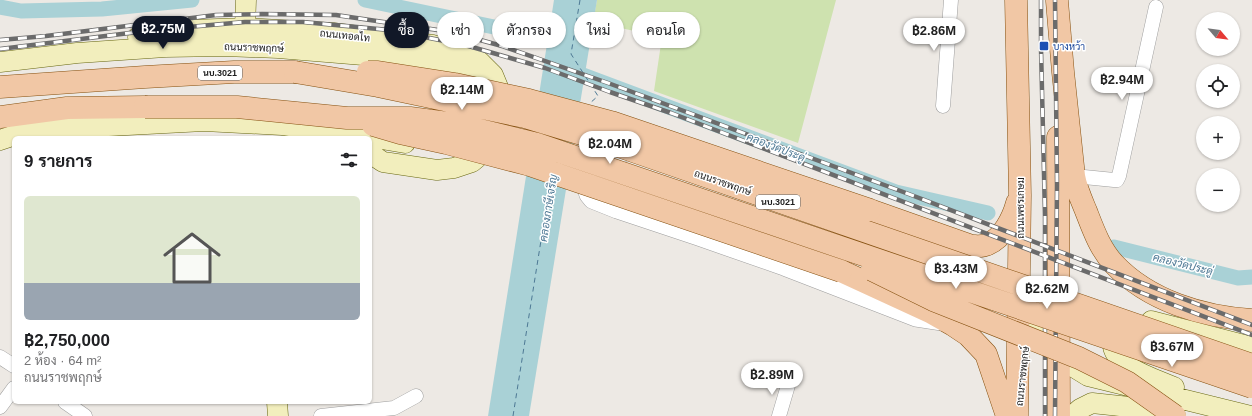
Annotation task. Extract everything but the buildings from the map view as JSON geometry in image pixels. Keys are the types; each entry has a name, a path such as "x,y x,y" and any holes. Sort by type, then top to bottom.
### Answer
{"main road":[{"name":"ถนนเพชรเกษม","path":"1016,0 1020,195 1018,416"},
{"path":"1057,1 1074,176 1095,236 1113,263 1131,280 1163,299 1197,311 1230,318 1252,320"},
{"path":"1057,1 1059,416"},
{"path":"245,4 245,28"},
{"name":"ถนนเทอดไท","path":"77,53 118,39 191,30 245,28 333,33 433,45 457,52 479,61 493,75 500,92 500,122 488,145 472,162 454,168 437,170 374,161"},
{"name":"ถนนราชพฤกษ์","path":"0,62 77,53 165,48 224,46 278,48 400,58 437,64 466,72 475,83 480,97 477,119 464,141 456,147 446,150 435,150 414,144 372,137"},
{"name":"ถนนราชพฤกษ์","path":"0,87 234,72 295,72 378,86 525,117 598,139 1252,365"},
{"path":"295,72 378,72 456,84 529,100 611,122 972,246 982,246 994,241 1009,223 1020,195"},
{"name":"นบ.3021","path":"0,117 66,108 237,107 347,118 410,118 455,124 537,144 1252,387"},
{"path":"347,118 400,134 446,143 530,165 841,271 930,312 968,335 986,354 1007,416"},
{"name":"ถนนราชพฤกษ์","path":"14,136 24,132 51,129 204,121 282,125 364,136"},
{"name":"ถนนราชพฤกษ์","path":"0,142 12,137"},
{"path":"0,142 12,144"},
{"path":"822,241 852,260 926,297 1079,358 1100,368 1127,382 1175,416"},
{"path":"1019,274 1034,321 1045,341 1072,367 1088,376 1244,414"},
{"path":"1058,294 1152,321 1252,347"},
{"name":"ถนนราชพฤกษ์","path":"1018,416 1023,354 1027,339 1034,321 1046,303 1058,294"},
{"path":"1152,321 1133,321 1122,324 1114,332 1112,344 1116,354 1123,362 1133,370 1244,414"},
{"path":"1072,416 1080,409 1092,403 1129,406 1179,416"},
{"path":"277,404 278,416"}],"street":[{"path":"943,106 950,0"},
{"path":"1074,176 1117,180 1119,176 1156,7"},
{"path":"930,312 944,315 953,313 962,308 969,299 972,289 972,281 968,272 961,266 954,263 940,263 925,260 610,149 600,151 589,165 585,186 588,195 592,200 784,267 916,318 952,324"},
{"path":"940,263 964,256 982,246"},
{"path":"0,357 12,365"},
{"path":"780,416 789,382"},
{"path":"0,407 12,391"},
{"path":"321,416 394,408 416,396"},
{"path":"68,404 85,416"}],"green space":[{"path":"597,0 836,0 798,143 654,91 660,48 700,48 700,12 632,12 632,30 624,29 624,12 595,12"}],"water":[{"name":"คลองภาษีเจริญ","path":"554,0 597,0 595,12 574,12 574,48 589,48 529,416 488,416 546,48 566,48 566,12 552,12"}],"waterway":[{"path":"0,7 21,11 102,9 192,0"},
{"path":"365,0 492,27"},
{"name":"คลองวัดประดู่","path":"567,69 896,192 988,213"},
{"name":"คลองวัดประดู่","path":"1114,247 1238,278 1252,277"}],"ferry route":[{"path":"580,0 571,54 598,96 589,104"},
{"path":"513,416 550,184"}],"railway":[{"path":"1041,0 1045,216 1045,416"},
{"path":"1055,0 1057,184 1055,416"},
{"path":"0,40 46,36 216,15 262,14 336,15 451,32 502,46 608,83 906,193 1252,325"},
{"path":"0,49 154,30 245,22 303,22 389,30 465,45 545,68 671,113 1252,335"}],"place":[{"name":"บางหว้า","path":"1044,46"}]}
